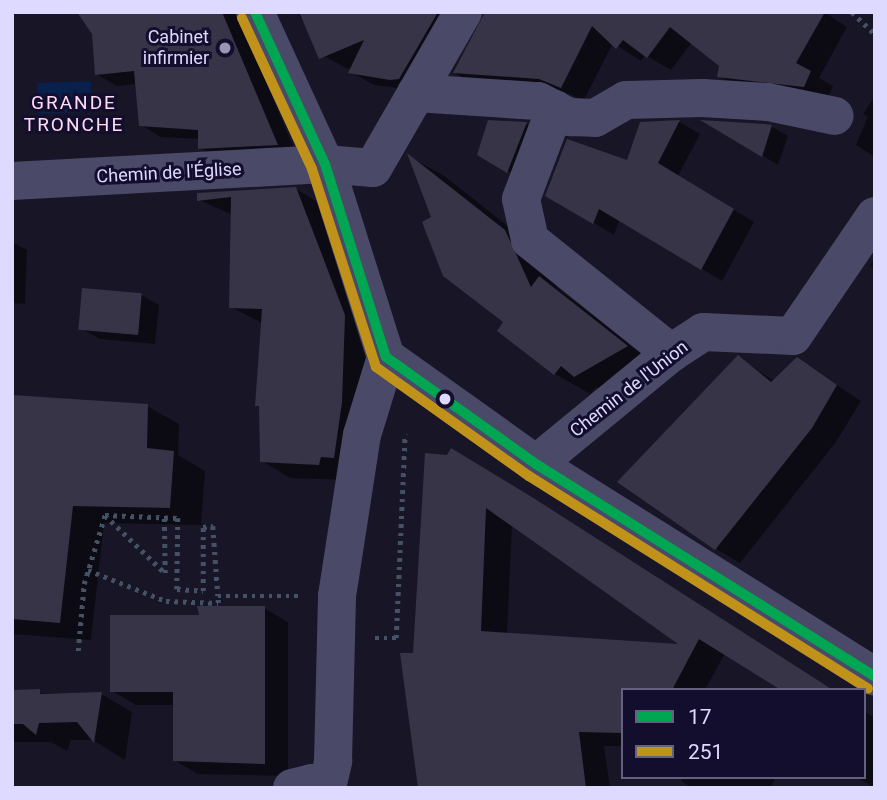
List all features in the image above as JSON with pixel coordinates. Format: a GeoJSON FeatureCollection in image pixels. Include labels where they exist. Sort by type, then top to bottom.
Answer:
{"type":"FeatureCollection","features":[{"type":"Feature","properties":{"kind":"street"},"geometry":{"type":"LineString","coordinates":[[255,12],[325,164],[386,357],[362,435],[337,596],[333,761],[315,787]]}},
{"type":"Feature","properties":{"kind":"street"},"geometry":{"type":"LineString","coordinates":[[463,12],[416,93],[538,101],[570,117],[595,118],[626,100],[702,98],[768,102],[835,116]]}},
{"type":"Feature","properties":{"kind":"street","name":"Chemin de l'Église"},"geometry":{"type":"LineString","coordinates":[[12,181],[325,164],[373,168],[416,93]]}},
{"type":"Feature","properties":{"kind":"street"},"geometry":{"type":"LineString","coordinates":[[555,109],[521,199],[530,240],[671,353]]}},
{"type":"Feature","properties":{"kind":"street","name":"Chemin de l'Union"},"geometry":{"type":"LineString","coordinates":[[536,464],[671,353],[703,332],[793,336],[875,216]]}},
{"type":"Feature","properties":{"kind":"street"},"geometry":{"type":"LineString","coordinates":[[386,357],[536,464],[875,677]]}},
{"type":"Feature","properties":{"kind":"path"},"geometry":{"type":"LineString","coordinates":[[852,12],[875,34]]}},
{"type":"Feature","properties":{"kind":"path"},"geometry":{"type":"LineString","coordinates":[[337,637],[396,638],[406,419]]}},
{"type":"Feature","properties":{"kind":"path"},"geometry":{"type":"LineString","coordinates":[[89,570],[166,601],[218,603],[213,526],[203,527],[204,591],[177,589],[178,518],[105,515]]}},
{"type":"Feature","properties":{"kind":"path"},"geometry":{"type":"LineString","coordinates":[[105,515],[164,573],[164,517]]}},
{"type":"Feature","properties":{"kind":"path"},"geometry":{"type":"LineString","coordinates":[[78,651],[89,570],[105,515]]}},
{"type":"Feature","properties":{"kind":"path"},"geometry":{"type":"LineString","coordinates":[[218,596],[337,596]]}},
{"type":"Feature","properties":{"kind":"water"},"geometry":{"type":"Polygon","coordinates":[[[91,81],[92,112],[38,114],[37,83],[91,81]]]}},
{"type":"Feature","properties":{"kind":"building"},"geometry":{"type":"Polygon","coordinates":[[[77,12],[222,12],[278,145],[198,149],[198,130],[139,126],[134,71],[95,75],[92,34],[77,12]]]}},
{"type":"Feature","properties":{"kind":"building"},"geometry":{"type":"Polygon","coordinates":[[[299,12],[438,12],[399,79],[390,80],[348,73],[364,40],[319,59],[299,12]]]}},
{"type":"Feature","properties":{"kind":"building"},"geometry":{"type":"Polygon","coordinates":[[[485,12],[825,12],[796,63],[811,71],[804,87],[717,77],[719,66],[670,27],[647,58],[623,40],[616,49],[592,26],[561,88],[539,79],[453,73],[485,12]]]}},
{"type":"Feature","properties":{"kind":"building"},"geometry":{"type":"Polygon","coordinates":[[[488,120],[527,122],[507,173],[477,155],[488,120]]]}},
{"type":"Feature","properties":{"kind":"building"},"geometry":{"type":"Polygon","coordinates":[[[680,120],[658,163],[734,209],[701,270],[599,209],[593,224],[545,196],[567,139],[627,160],[640,122],[680,120]]]}},
{"type":"Feature","properties":{"kind":"building"},"geometry":{"type":"Polygon","coordinates":[[[700,120],[772,125],[762,157],[700,120]]]}},
{"type":"Feature","properties":{"kind":"building"},"geometry":{"type":"Polygon","coordinates":[[[407,153],[505,230],[531,287],[539,276],[628,346],[574,377],[561,366],[554,375],[497,331],[503,322],[443,276],[422,222],[431,217],[407,153]]]}},
{"type":"Feature","properties":{"kind":"building"},"geometry":{"type":"Polygon","coordinates":[[[296,187],[345,315],[342,402],[334,458],[321,457],[319,465],[260,462],[259,406],[255,406],[262,309],[229,308],[231,197],[197,201],[197,193],[296,187]]]}},
{"type":"Feature","properties":{"kind":"building"},"geometry":{"type":"Polygon","coordinates":[[[82,288],[142,293],[138,335],[78,330],[82,288]]]}},
{"type":"Feature","properties":{"kind":"building"},"geometry":{"type":"Polygon","coordinates":[[[738,355],[771,382],[797,357],[837,385],[812,428],[715,550],[617,482],[738,355]]]}},
{"type":"Feature","properties":{"kind":"building"},"geometry":{"type":"Polygon","coordinates":[[[12,395],[148,404],[147,448],[174,451],[170,508],[73,506],[60,623],[12,619],[12,395]]]}},
{"type":"Feature","properties":{"kind":"building"},"geometry":{"type":"Polygon","coordinates":[[[451,448],[830,688],[778,688],[699,639],[673,688],[621,688],[621,733],[579,732],[586,788],[418,788],[400,653],[413,653],[425,453],[447,455],[451,448]],[[486,508],[481,631],[678,644],[486,508]]]}},
{"type":"Feature","properties":{"kind":"building"},"geometry":{"type":"Polygon","coordinates":[[[197,606],[265,606],[265,764],[173,761],[173,692],[110,692],[110,615],[199,615],[197,606]]]}},
{"type":"Feature","properties":{"kind":"building"},"geometry":{"type":"Polygon","coordinates":[[[40,689],[40,694],[102,692],[94,743],[77,722],[39,723],[36,735],[23,724],[12,724],[12,690],[40,689]]]}},
{"type":"Feature","properties":{"kind":"transit line","name":"17"},"geometry":{"type":"LineString","coordinates":[[255,12],[325,164],[386,357],[536,464],[875,677]]}},
{"type":"Feature","properties":{"kind":"transit line","name":"251"},"geometry":{"type":"LineString","coordinates":[[242,18],[312,169],[376,367],[529,476],[868,689]]}},
{"type":"Feature","properties":{"kind":"place","name":"Cabinet infirmier"},"geometry":{"type":"Point","coordinates":[225,48]}},
{"type":"Feature","properties":{"kind":"district","name":"GRANDE TRONCHE"},"geometry":{"type":"Point","coordinates":[74,114]}}]}
